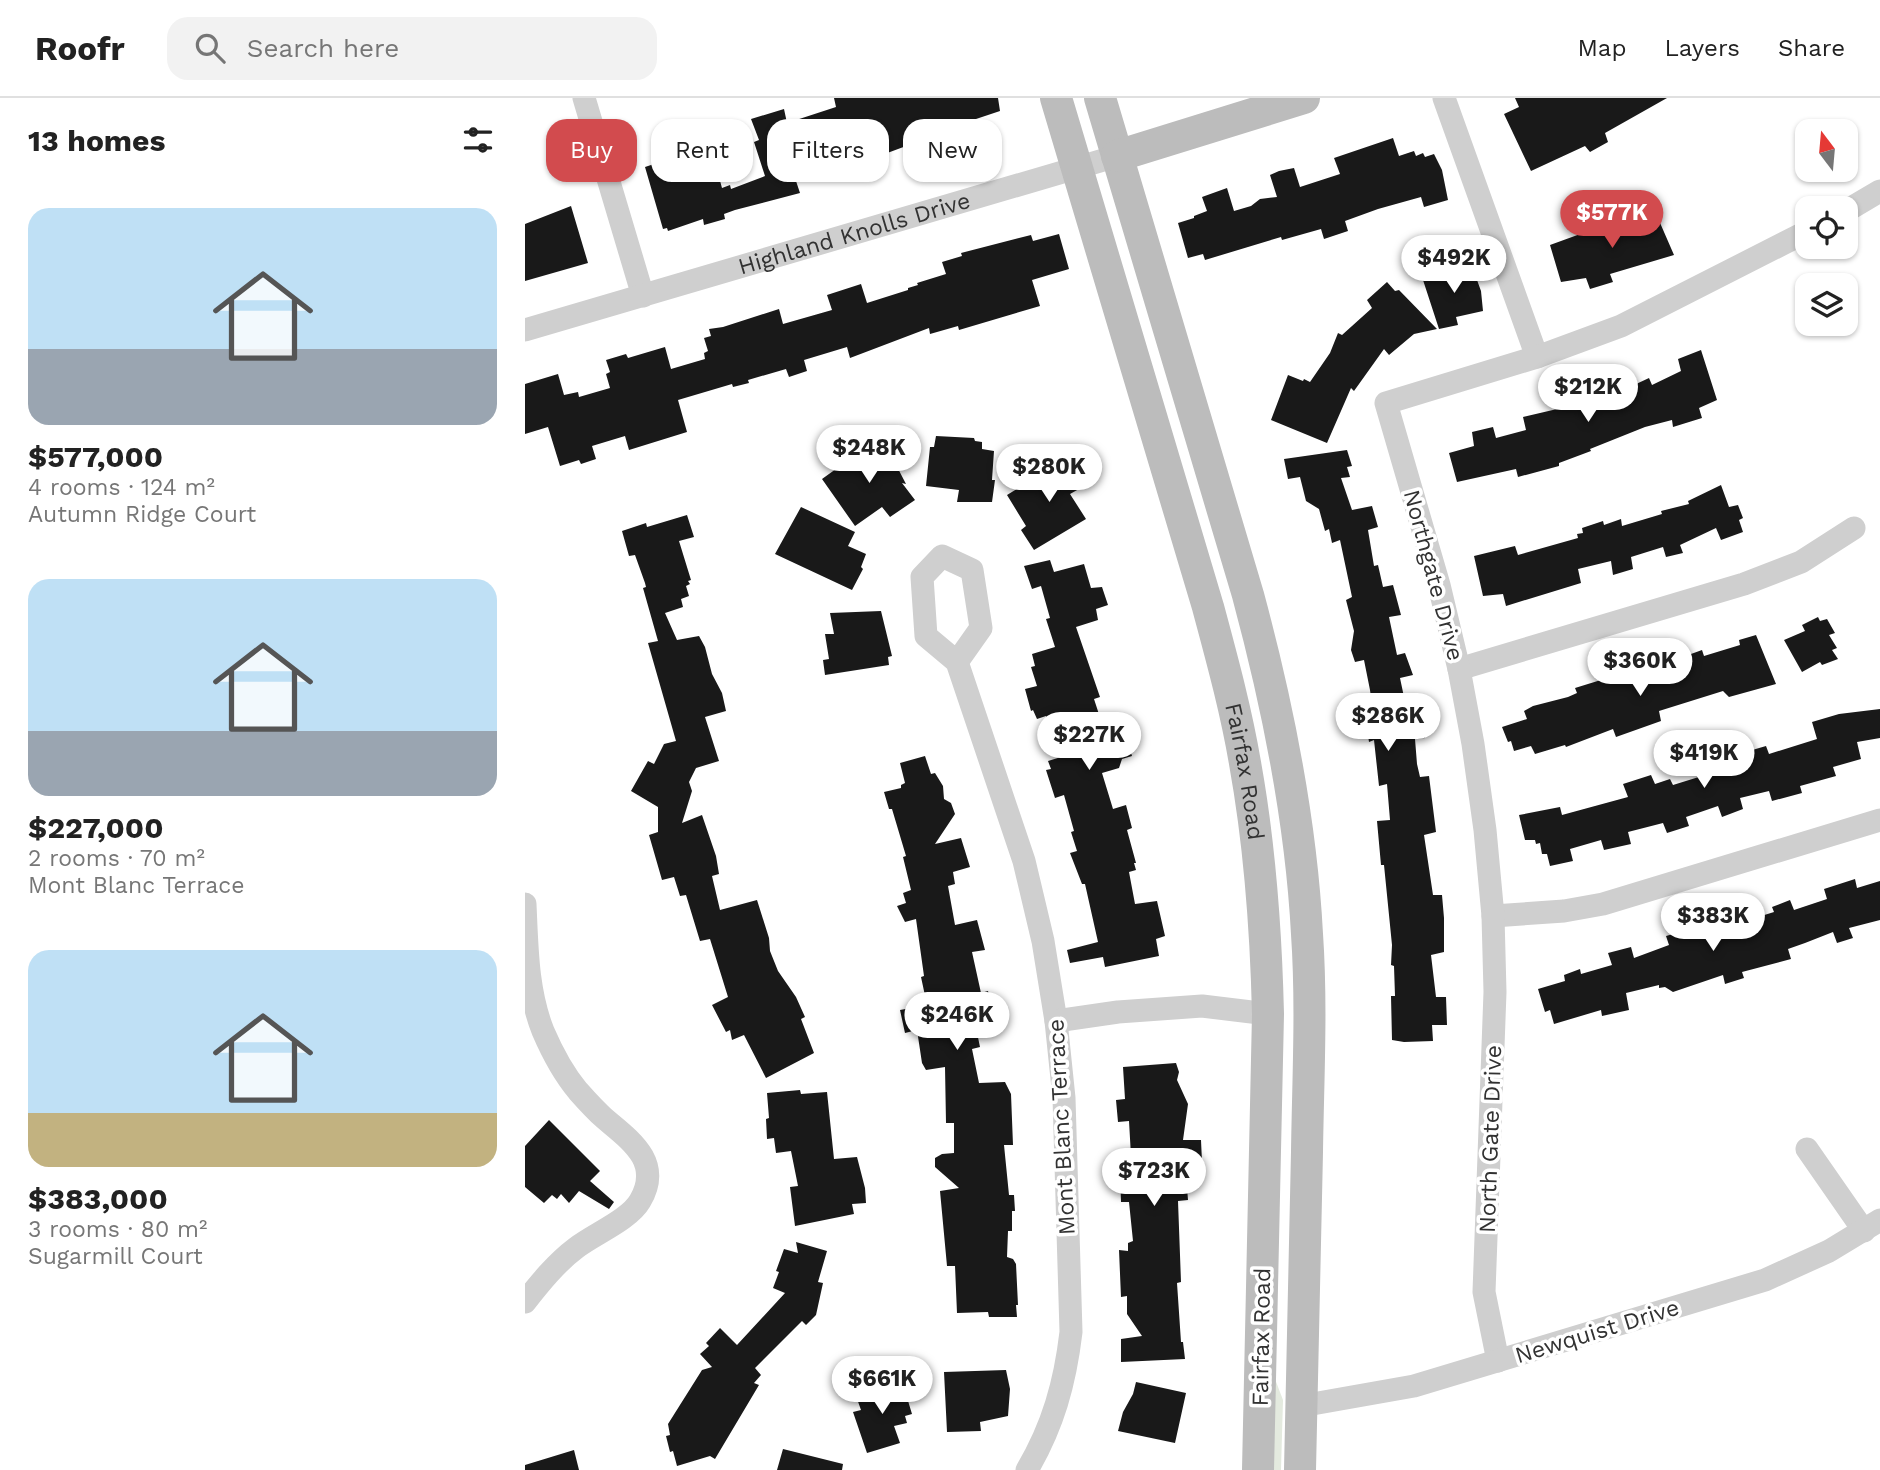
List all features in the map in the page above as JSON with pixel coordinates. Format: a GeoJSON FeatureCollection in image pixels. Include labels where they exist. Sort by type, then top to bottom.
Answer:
{"type":"FeatureCollection","features":[{"type":"Feature","properties":{"kind":"main road","name":"Fairfax Road"},"geometry":{"type":"LineString","coordinates":[[1056,98],[1230,688],[1245,762],[1260,863],[1268,1014],[1258,1470]]}},
{"type":"Feature","properties":{"kind":"main road","name":"Fairfax Road"},"geometry":{"type":"LineString","coordinates":[[1100,98],[1248,595],[1270,678],[1286,754],[1301,857],[1310,1012],[1300,1470]]}},
{"type":"Feature","properties":{"kind":"main road","name":"Highland Knolls Drive"},"geometry":{"type":"LineString","coordinates":[[1117,156],[1298,99]]}},
{"type":"Feature","properties":{"kind":"main road"},"geometry":{"type":"LineString","coordinates":[[1268,1014],[1275,1016],[1280,1022],[1279,1136],[1288,1184],[1305,1235]]}},
{"type":"Feature","properties":{"kind":"main road"},"geometry":{"type":"LineString","coordinates":[[1264,1202],[1274,1238],[1274,1356],[1280,1378],[1291,1399],[1301,1406]]}},
{"type":"Feature","properties":{"kind":"street"},"geometry":{"type":"LineString","coordinates":[[584,98],[643,296]]}},
{"type":"Feature","properties":{"kind":"street"},"geometry":{"type":"LineString","coordinates":[[1444,98],[1537,357],[1621,326],[1795,238]]}},
{"type":"Feature","properties":{"kind":"street","name":"Highland Knolls Drive"},"geometry":{"type":"LineString","coordinates":[[525,330],[1117,156]]}},
{"type":"Feature","properties":{"kind":"street"},"geometry":{"type":"LineString","coordinates":[[1858,204],[1880,191]]}},
{"type":"Feature","properties":{"kind":"street","name":"Northgate Drive"},"geometry":{"type":"LineString","coordinates":[[1493,916],[1485,830],[1459,669],[1439,585],[1386,403],[1537,357]]}},
{"type":"Feature","properties":{"kind":"street"},"geometry":{"type":"LineString","coordinates":[[1459,669],[1744,584],[1801,562],[1854,528]]}},
{"type":"Feature","properties":{"kind":"street","name":"Mont Blanc Terrace"},"geometry":{"type":"LineString","coordinates":[[957,662],[1024,861],[1043,941],[1056,1021],[1063,1098],[1070,1332],[1066,1371],[1057,1409],[1042,1445],[1027,1470]]}},
{"type":"Feature","properties":{"kind":"street"},"geometry":{"type":"LineString","coordinates":[[1493,916],[1564,911],[1603,904],[1880,820]]}},
{"type":"Feature","properties":{"kind":"street"},"geometry":{"type":"LineString","coordinates":[[525,904],[527,961],[532,993],[543,1029],[558,1062],[577,1089],[601,1116],[637,1146],[644,1159],[647,1175],[646,1189],[640,1202],[630,1213],[574,1249],[546,1276],[525,1302]]}},
{"type":"Feature","properties":{"kind":"street","name":"North Gate Drive"},"geometry":{"type":"LineString","coordinates":[[1493,916],[1495,992],[1484,1292],[1499,1361]]}},
{"type":"Feature","properties":{"kind":"street"},"geometry":{"type":"LineString","coordinates":[[1056,1021],[1118,1012],[1202,1006],[1268,1014]]}},
{"type":"Feature","properties":{"kind":"street"},"geometry":{"type":"LineString","coordinates":[[1807,1149],[1872,1226]]}},
{"type":"Feature","properties":{"kind":"street","name":"Newquist Drive"},"geometry":{"type":"LineString","coordinates":[[1301,1406],[1414,1386],[1765,1280],[1829,1251],[1872,1226]]}},
{"type":"Feature","properties":{"kind":"shaded area"},"geometry":{"type":"Polygon","coordinates":[[[1275,1379],[1283,1400],[1281,1470],[1268,1470],[1275,1379]]]}},
{"type":"Feature","properties":{"kind":"building"},"geometry":{"type":"Polygon","coordinates":[[[834,98],[998,98],[1000,111],[976,119],[903,119],[903,147],[889,152],[889,119],[799,119],[836,107],[834,98]]]}},
{"type":"Feature","properties":{"kind":"building"},"geometry":{"type":"Polygon","coordinates":[[[1515,98],[1667,98],[1605,133],[1608,142],[1590,152],[1585,146],[1531,171],[1504,114],[1519,107],[1515,98]]]}},
{"type":"Feature","properties":{"kind":"building"},"geometry":{"type":"Polygon","coordinates":[[[784,109],[786,119],[767,119],[767,182],[796,182],[800,193],[735,210],[724,214],[725,219],[704,225],[703,219],[668,231],[667,228],[663,229],[645,167],[651,165],[651,182],[720,182],[722,188],[730,185],[731,189],[753,182],[765,176],[754,142],[759,140],[751,119],[784,109]]]}},
{"type":"Feature","properties":{"kind":"building"},"geometry":{"type":"Polygon","coordinates":[[[1393,138],[1399,156],[1414,151],[1416,156],[1423,153],[1425,157],[1434,154],[1442,170],[1448,200],[1424,207],[1421,197],[1378,209],[1345,221],[1348,231],[1324,239],[1321,229],[1282,240],[1281,237],[1205,260],[1203,254],[1188,258],[1178,223],[1207,211],[1202,197],[1227,188],[1234,211],[1251,206],[1260,199],[1277,197],[1270,175],[1294,168],[1300,187],[1340,174],[1334,158],[1393,138]]]}},
{"type":"Feature","properties":{"kind":"building"},"geometry":{"type":"Polygon","coordinates":[[[571,206],[588,263],[525,281],[525,224],[571,206]]]}},
{"type":"Feature","properties":{"kind":"building"},"geometry":{"type":"Polygon","coordinates":[[[1654,209],[1674,255],[1610,274],[1613,282],[1590,289],[1586,278],[1561,282],[1550,245],[1594,229],[1596,233],[1642,211],[1654,209]]]}},
{"type":"Feature","properties":{"kind":"building"},"geometry":{"type":"Polygon","coordinates":[[[1059,234],[1069,269],[1032,280],[1040,306],[959,330],[958,326],[930,334],[929,328],[850,358],[847,347],[804,360],[807,371],[789,377],[786,369],[748,380],[749,383],[733,387],[732,384],[678,400],[687,432],[629,450],[625,436],[592,446],[596,459],[581,464],[579,460],[560,466],[548,427],[525,434],[525,384],[558,374],[564,395],[578,392],[579,397],[610,388],[606,374],[610,372],[606,360],[626,354],[628,358],[665,347],[671,369],[705,359],[704,353],[708,351],[704,338],[711,336],[709,329],[779,309],[783,324],[832,310],[827,295],[861,284],[867,303],[946,274],[942,262],[962,256],[961,253],[1031,235],[1033,241],[1059,234]]]}},
{"type":"Feature","properties":{"kind":"building"},"geometry":{"type":"Polygon","coordinates":[[[1465,265],[1466,271],[1473,269],[1481,291],[1483,311],[1456,317],[1458,325],[1439,329],[1423,280],[1465,265]]]}},
{"type":"Feature","properties":{"kind":"building"},"geometry":{"type":"Polygon","coordinates":[[[1387,282],[1395,291],[1399,290],[1437,329],[1414,334],[1389,355],[1384,349],[1354,391],[1351,388],[1327,443],[1271,420],[1288,375],[1310,382],[1330,353],[1338,333],[1342,335],[1372,308],[1367,300],[1387,282]]]}},
{"type":"Feature","properties":{"kind":"building"},"geometry":{"type":"Polygon","coordinates":[[[1701,350],[1717,400],[1699,408],[1702,418],[1673,427],[1672,420],[1645,427],[1559,463],[1559,466],[1518,477],[1516,469],[1457,482],[1449,453],[1474,446],[1472,432],[1493,427],[1496,438],[1526,430],[1523,417],[1587,402],[1580,372],[1593,369],[1603,406],[1637,392],[1634,385],[1649,378],[1652,385],[1681,371],[1678,359],[1701,350]]]}},
{"type":"Feature","properties":{"kind":"building"},"geometry":{"type":"Polygon","coordinates":[[[936,436],[974,438],[975,441],[982,442],[982,449],[994,451],[992,480],[995,480],[992,502],[957,502],[959,490],[926,486],[930,447],[934,447],[936,436]]]}},
{"type":"Feature","properties":{"kind":"building"},"geometry":{"type":"Polygon","coordinates":[[[875,441],[893,459],[906,484],[902,483],[915,500],[890,517],[882,507],[855,526],[822,479],[875,441]]]}},
{"type":"Feature","properties":{"kind":"building"},"geometry":{"type":"Polygon","coordinates":[[[1347,450],[1352,466],[1347,467],[1350,477],[1341,478],[1352,510],[1372,506],[1378,527],[1368,530],[1374,566],[1378,565],[1383,587],[1393,585],[1401,615],[1389,617],[1397,655],[1405,653],[1413,675],[1400,678],[1408,716],[1420,716],[1425,738],[1415,739],[1417,764],[1420,777],[1429,776],[1436,832],[1424,835],[1433,895],[1442,895],[1444,918],[1444,952],[1431,955],[1436,997],[1446,997],[1447,1025],[1432,1025],[1433,1041],[1392,1040],[1391,996],[1395,996],[1394,966],[1391,965],[1392,945],[1377,821],[1390,820],[1387,784],[1379,786],[1374,740],[1369,742],[1365,716],[1373,713],[1370,690],[1364,660],[1355,662],[1351,650],[1354,631],[1346,600],[1352,597],[1340,540],[1332,543],[1329,529],[1325,531],[1319,509],[1306,501],[1300,477],[1288,479],[1284,459],[1347,450]]]}},
{"type":"Feature","properties":{"kind":"building"},"geometry":{"type":"Polygon","coordinates":[[[1070,457],[1086,485],[1070,494],[1086,519],[1034,550],[1021,530],[1026,526],[1007,495],[1070,457]]]}},
{"type":"Feature","properties":{"kind":"building"},"geometry":{"type":"Polygon","coordinates":[[[1721,485],[1729,507],[1738,505],[1743,518],[1739,520],[1743,532],[1721,540],[1716,528],[1680,545],[1683,553],[1666,557],[1663,547],[1631,557],[1633,569],[1613,575],[1611,561],[1578,569],[1581,583],[1506,606],[1503,594],[1483,596],[1474,556],[1515,546],[1518,555],[1578,538],[1577,534],[1583,533],[1582,528],[1603,521],[1604,525],[1621,519],[1622,526],[1689,504],[1688,501],[1721,485]]]}},
{"type":"Feature","properties":{"kind":"building"},"geometry":{"type":"Polygon","coordinates":[[[801,507],[855,532],[848,546],[866,554],[861,567],[863,569],[852,590],[775,554],[801,507]]]}},
{"type":"Feature","properties":{"kind":"building"},"geometry":{"type":"Polygon","coordinates":[[[687,515],[694,537],[679,541],[691,580],[686,586],[689,596],[681,599],[683,607],[665,613],[677,640],[699,636],[705,647],[712,674],[722,693],[726,711],[705,717],[719,761],[696,768],[689,782],[692,791],[682,823],[702,815],[716,856],[719,874],[712,876],[720,910],[757,900],[769,938],[770,951],[778,971],[796,997],[805,1017],[801,1019],[814,1053],[766,1078],[744,1035],[732,1040],[730,1030],[726,1032],[712,1005],[728,997],[710,939],[700,941],[686,895],[680,896],[674,877],[662,880],[649,835],[658,832],[658,807],[631,791],[648,761],[654,764],[664,744],[676,741],[648,643],[658,641],[643,588],[646,587],[645,583],[635,555],[629,556],[622,531],[687,515]]]}},
{"type":"Feature","properties":{"kind":"building"},"geometry":{"type":"Polygon","coordinates":[[[1050,560],[1054,572],[1084,564],[1091,588],[1102,587],[1108,605],[1096,609],[1098,620],[1076,627],[1100,697],[1094,699],[1109,745],[1127,741],[1132,756],[1122,759],[1119,768],[1102,773],[1113,809],[1126,805],[1132,828],[1127,830],[1136,863],[1136,870],[1129,872],[1135,904],[1157,901],[1165,936],[1156,939],[1159,956],[1105,967],[1103,957],[1070,963],[1067,950],[1098,942],[1085,884],[1082,884],[1070,853],[1077,851],[1064,795],[1055,798],[1046,770],[1051,769],[1048,761],[1061,757],[1046,716],[1037,719],[1033,710],[1031,711],[1025,689],[1037,686],[1031,667],[1035,666],[1032,654],[1055,647],[1046,619],[1050,618],[1041,586],[1032,589],[1024,566],[1050,560]]]}},
{"type":"Feature","properties":{"kind":"building"},"geometry":{"type":"Polygon","coordinates":[[[881,611],[892,656],[888,657],[889,665],[825,675],[823,660],[829,659],[825,634],[834,634],[830,613],[881,611]]]}},
{"type":"Feature","properties":{"kind":"building"},"geometry":{"type":"Polygon","coordinates":[[[1818,617],[1820,621],[1827,619],[1835,633],[1829,635],[1837,648],[1832,650],[1838,659],[1822,665],[1820,662],[1802,672],[1784,640],[1805,631],[1802,625],[1818,617]]]}},
{"type":"Feature","properties":{"kind":"building"},"geometry":{"type":"Polygon","coordinates":[[[1756,635],[1776,684],[1729,697],[1723,691],[1659,711],[1661,721],[1616,737],[1613,729],[1566,747],[1565,745],[1535,754],[1531,746],[1514,751],[1502,727],[1527,719],[1524,711],[1533,706],[1577,693],[1575,688],[1643,667],[1648,682],[1684,670],[1680,658],[1702,650],[1704,656],[1740,645],[1739,640],[1756,635]]]}},
{"type":"Feature","properties":{"kind":"building"},"geometry":{"type":"Polygon","coordinates":[[[1880,709],[1880,738],[1857,742],[1861,759],[1833,767],[1836,776],[1800,786],[1802,793],[1772,801],[1769,791],[1740,798],[1743,809],[1722,817],[1718,806],[1686,817],[1689,826],[1667,833],[1663,823],[1628,832],[1631,844],[1604,850],[1601,840],[1570,849],[1573,861],[1550,866],[1547,854],[1542,854],[1540,843],[1525,840],[1519,815],[1560,807],[1562,815],[1628,797],[1623,784],[1651,775],[1655,784],[1670,779],[1673,785],[1744,763],[1742,753],[1766,746],[1769,754],[1817,739],[1812,722],[1839,714],[1880,709]]]}},
{"type":"Feature","properties":{"kind":"building"},"geometry":{"type":"Polygon","coordinates":[[[925,756],[931,774],[935,773],[943,786],[944,799],[951,803],[955,814],[935,844],[961,838],[970,867],[953,872],[955,884],[948,886],[955,925],[977,920],[985,950],[972,952],[981,993],[988,991],[995,1019],[975,1023],[980,1047],[972,1049],[979,1083],[1005,1082],[1011,1094],[1013,1145],[1004,1145],[1009,1195],[1014,1195],[1015,1211],[1012,1211],[1012,1231],[1008,1231],[1007,1257],[1013,1259],[1016,1264],[1017,1317],[989,1317],[988,1312],[957,1313],[955,1266],[947,1266],[940,1191],[959,1188],[935,1167],[935,1158],[954,1153],[954,1123],[946,1123],[945,1067],[926,1070],[922,1063],[917,1030],[905,1033],[900,1010],[927,1005],[921,977],[924,976],[916,919],[905,922],[897,906],[906,903],[903,893],[911,890],[903,857],[906,856],[884,792],[901,788],[905,783],[900,763],[925,756]]]}},
{"type":"Feature","properties":{"kind":"building"},"geometry":{"type":"Polygon","coordinates":[[[1855,879],[1857,888],[1880,881],[1880,920],[1849,928],[1853,938],[1837,943],[1833,932],[1788,949],[1791,959],[1742,972],[1744,978],[1725,984],[1723,975],[1673,992],[1665,987],[1659,988],[1659,985],[1626,993],[1629,1010],[1602,1016],[1601,1010],[1554,1024],[1550,1010],[1545,1012],[1538,989],[1565,981],[1564,975],[1580,969],[1581,974],[1612,965],[1608,953],[1631,947],[1634,958],[1669,945],[1666,936],[1687,930],[1688,935],[1722,926],[1720,921],[1739,913],[1742,922],[1774,912],[1772,907],[1790,900],[1794,910],[1827,899],[1824,889],[1855,879]]]}},
{"type":"Feature","properties":{"kind":"building"},"geometry":{"type":"Polygon","coordinates":[[[1176,1063],[1179,1072],[1177,1080],[1188,1104],[1183,1140],[1201,1140],[1202,1162],[1185,1163],[1188,1200],[1178,1201],[1181,1282],[1177,1283],[1181,1342],[1185,1359],[1121,1362],[1121,1339],[1142,1336],[1127,1314],[1127,1296],[1121,1297],[1119,1250],[1128,1251],[1128,1243],[1133,1241],[1129,1202],[1121,1202],[1120,1171],[1124,1171],[1123,1157],[1131,1156],[1129,1121],[1118,1122],[1116,1100],[1125,1099],[1123,1067],[1176,1063]]]}},
{"type":"Feature","properties":{"kind":"building"},"geometry":{"type":"Polygon","coordinates":[[[800,1090],[801,1094],[827,1092],[834,1159],[857,1157],[866,1203],[852,1204],[854,1214],[795,1226],[790,1187],[798,1186],[791,1151],[776,1153],[774,1138],[767,1139],[766,1119],[769,1118],[767,1093],[800,1090]]]}},
{"type":"Feature","properties":{"kind":"building"},"geometry":{"type":"Polygon","coordinates":[[[549,1120],[600,1171],[590,1181],[614,1202],[609,1209],[579,1191],[569,1203],[561,1194],[557,1199],[552,1195],[544,1203],[525,1187],[525,1146],[549,1120]]]}},
{"type":"Feature","properties":{"kind":"building"},"geometry":{"type":"Polygon","coordinates":[[[796,1242],[827,1251],[818,1282],[823,1283],[816,1315],[806,1325],[802,1321],[755,1368],[761,1375],[754,1383],[759,1385],[715,1459],[710,1456],[677,1466],[666,1436],[670,1435],[668,1424],[702,1370],[712,1367],[700,1354],[709,1346],[706,1343],[720,1328],[737,1345],[785,1293],[773,1288],[779,1272],[776,1271],[784,1249],[798,1253],[796,1242]]]}},
{"type":"Feature","properties":{"kind":"building"},"geometry":{"type":"Polygon","coordinates":[[[1006,1370],[1010,1389],[1008,1416],[980,1422],[981,1431],[947,1432],[944,1372],[1006,1370]]]}},
{"type":"Feature","properties":{"kind":"building"},"geometry":{"type":"Polygon","coordinates":[[[902,1381],[912,1414],[905,1416],[907,1423],[894,1426],[900,1443],[867,1453],[853,1412],[861,1410],[856,1396],[902,1381]]]}},
{"type":"Feature","properties":{"kind":"building"},"geometry":{"type":"Polygon","coordinates":[[[1136,1382],[1186,1393],[1175,1443],[1118,1431],[1136,1382]]]}},
{"type":"Feature","properties":{"kind":"building"},"geometry":{"type":"Polygon","coordinates":[[[783,1449],[843,1464],[842,1470],[777,1470],[783,1449]]]}},
{"type":"Feature","properties":{"kind":"building"},"geometry":{"type":"Polygon","coordinates":[[[574,1450],[579,1470],[525,1470],[525,1465],[574,1450]]]}}]}
